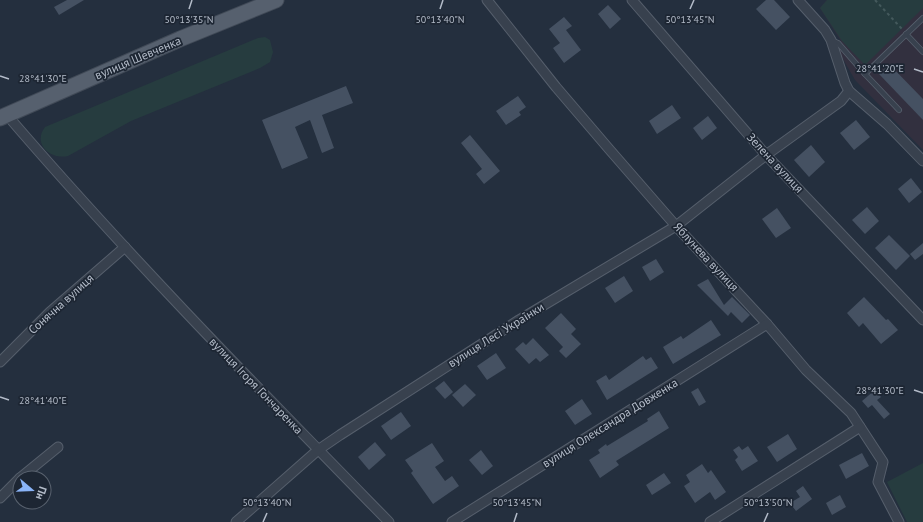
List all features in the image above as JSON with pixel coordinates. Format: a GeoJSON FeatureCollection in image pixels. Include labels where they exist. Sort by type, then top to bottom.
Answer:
{"type":"FeatureCollection","features":[{"type":"Feature","properties":{"kind":"main road","name":"вулиця Шевченка"},"geometry":{"type":"LineString","coordinates":[[4,116],[180,39],[276,0]]}},
{"type":"Feature","properties":{"kind":"street","name":"Яблунева вулиця"},"geometry":{"type":"LineString","coordinates":[[488,0],[556,87],[609,150],[676,226],[767,324],[806,370],[851,413],[883,462],[878,482],[899,522]]}},
{"type":"Feature","properties":{"kind":"street","name":"Зелена вулиця"},"geometry":{"type":"LineString","coordinates":[[632,0],[766,155],[923,320]]}},
{"type":"Feature","properties":{"kind":"street"},"geometry":{"type":"LineString","coordinates":[[798,0],[825,30],[849,91],[887,124],[923,161]]}},
{"type":"Feature","properties":{"kind":"street","name":"вулиця Лесі Українки"},"geometry":{"type":"LineString","coordinates":[[236,522],[318,450],[519,320],[676,226],[766,155],[841,101],[849,91]]}},
{"type":"Feature","properties":{"kind":"street","name":"вулиця Ігоря Гончаренка"},"geometry":{"type":"LineString","coordinates":[[4,116],[216,344],[389,522]]}},
{"type":"Feature","properties":{"kind":"street","name":"Сонячна вулиця"},"geometry":{"type":"LineString","coordinates":[[0,362],[50,312],[125,247]]}},
{"type":"Feature","properties":{"kind":"street","name":"вулиця Олександра Довженка"},"geometry":{"type":"LineString","coordinates":[[452,522],[767,324]]}},
{"type":"Feature","properties":{"kind":"street"},"geometry":{"type":"LineString","coordinates":[[710,522],[860,427]]}},
{"type":"Feature","properties":{"kind":"street"},"geometry":{"type":"LineString","coordinates":[[30,470],[58,447]]}},
{"type":"Feature","properties":{"kind":"street"},"geometry":{"type":"LineString","coordinates":[[0,498],[12,486]]}},
{"type":"Feature","properties":{"kind":"lane"},"geometry":{"type":"LineString","coordinates":[[865,74],[923,18]]}},
{"type":"Feature","properties":{"kind":"lane"},"geometry":{"type":"LineString","coordinates":[[906,34],[923,52]]}},
{"type":"Feature","properties":{"kind":"lane"},"geometry":{"type":"LineString","coordinates":[[830,40],[838,43],[899,110]]}},
{"type":"Feature","properties":{"kind":"path"},"geometry":{"type":"LineString","coordinates":[[875,0],[906,34]]}},
{"type":"Feature","properties":{"kind":"shaded area"},"geometry":{"type":"Polygon","coordinates":[[[827,0],[923,0],[923,150],[855,80],[835,45],[841,41],[820,8],[827,0]]]}},
{"type":"Feature","properties":{"kind":"green space"},"geometry":{"type":"Polygon","coordinates":[[[827,0],[923,0],[923,8],[865,65],[842,41],[820,8],[827,0]]]}},
{"type":"Feature","properties":{"kind":"green space"},"geometry":{"type":"Polygon","coordinates":[[[265,37],[270,40],[273,52],[270,62],[260,68],[131,121],[68,156],[55,156],[42,145],[42,133],[45,127],[258,38],[265,37]]]}},
{"type":"Feature","properties":{"kind":"green space"},"geometry":{"type":"Polygon","coordinates":[[[923,463],[923,522],[907,522],[887,482],[923,463]]]}},
{"type":"Feature","properties":{"kind":"building"},"geometry":{"type":"Polygon","coordinates":[[[67,0],[84,0],[59,15],[54,7],[67,0]]]}},
{"type":"Feature","properties":{"kind":"building"},"geometry":{"type":"Polygon","coordinates":[[[766,0],[774,0],[790,17],[776,30],[756,9],[766,0]]]}},
{"type":"Feature","properties":{"kind":"building"},"geometry":{"type":"Polygon","coordinates":[[[608,5],[621,19],[610,29],[598,14],[608,5]]]}},
{"type":"Feature","properties":{"kind":"building"},"geometry":{"type":"Polygon","coordinates":[[[564,17],[572,26],[566,30],[581,50],[564,63],[553,48],[560,43],[549,29],[564,17]]]}},
{"type":"Feature","properties":{"kind":"building"},"geometry":{"type":"Polygon","coordinates":[[[889,64],[923,99],[923,120],[879,74],[889,64]]]}},
{"type":"Feature","properties":{"kind":"building"},"geometry":{"type":"Polygon","coordinates":[[[346,86],[353,103],[322,115],[334,148],[322,153],[310,120],[295,127],[308,158],[282,169],[262,120],[346,86]]]}},
{"type":"Feature","properties":{"kind":"building"},"geometry":{"type":"Polygon","coordinates":[[[518,96],[526,107],[519,112],[521,115],[506,125],[496,111],[518,96]]]}},
{"type":"Feature","properties":{"kind":"building"},"geometry":{"type":"Polygon","coordinates":[[[672,105],[681,118],[657,134],[649,121],[672,105]]]}},
{"type":"Feature","properties":{"kind":"building"},"geometry":{"type":"Polygon","coordinates":[[[708,116],[717,128],[702,140],[693,128],[708,116]]]}},
{"type":"Feature","properties":{"kind":"building"},"geometry":{"type":"Polygon","coordinates":[[[856,120],[870,137],[854,150],[840,133],[856,120]]]}},
{"type":"Feature","properties":{"kind":"building"},"geometry":{"type":"Polygon","coordinates":[[[470,135],[500,171],[484,184],[476,174],[482,169],[461,143],[470,135]]]}},
{"type":"Feature","properties":{"kind":"building"},"geometry":{"type":"Polygon","coordinates":[[[811,145],[825,162],[809,177],[794,160],[811,145]]]}},
{"type":"Feature","properties":{"kind":"building"},"geometry":{"type":"Polygon","coordinates":[[[911,178],[922,192],[909,203],[898,189],[911,178]]]}},
{"type":"Feature","properties":{"kind":"building"},"geometry":{"type":"Polygon","coordinates":[[[867,207],[879,221],[865,234],[852,220],[867,207]]]}},
{"type":"Feature","properties":{"kind":"building"},"geometry":{"type":"Polygon","coordinates":[[[777,208],[791,228],[776,238],[762,219],[777,208]]]}},
{"type":"Feature","properties":{"kind":"building"},"geometry":{"type":"Polygon","coordinates":[[[889,235],[910,256],[896,270],[875,248],[889,235]]]}},
{"type":"Feature","properties":{"kind":"building"},"geometry":{"type":"Polygon","coordinates":[[[923,243],[923,254],[915,260],[910,254],[923,243]]]}},
{"type":"Feature","properties":{"kind":"building"},"geometry":{"type":"Polygon","coordinates":[[[656,259],[664,272],[650,281],[642,267],[656,259]]]}},
{"type":"Feature","properties":{"kind":"building"},"geometry":{"type":"Polygon","coordinates":[[[624,276],[633,291],[615,303],[605,288],[624,276]]]}},
{"type":"Feature","properties":{"kind":"building"},"geometry":{"type":"Polygon","coordinates":[[[708,279],[724,305],[732,297],[750,315],[742,323],[731,312],[728,316],[697,285],[708,279]]]}},
{"type":"Feature","properties":{"kind":"building"},"geometry":{"type":"Polygon","coordinates":[[[864,297],[898,330],[881,344],[863,323],[859,327],[847,313],[864,297]]]}},
{"type":"Feature","properties":{"kind":"building"},"geometry":{"type":"Polygon","coordinates":[[[561,313],[576,329],[571,334],[581,344],[566,358],[559,351],[563,347],[545,328],[561,313]]]}},
{"type":"Feature","properties":{"kind":"building"},"geometry":{"type":"Polygon","coordinates":[[[711,320],[721,335],[673,364],[663,347],[681,336],[683,339],[711,320]]]}},
{"type":"Feature","properties":{"kind":"building"},"geometry":{"type":"Polygon","coordinates":[[[533,338],[549,355],[540,362],[536,358],[529,364],[515,349],[523,342],[526,345],[533,338]]]}},
{"type":"Feature","properties":{"kind":"building"},"geometry":{"type":"Polygon","coordinates":[[[496,353],[506,368],[487,380],[477,366],[496,353]]]}},
{"type":"Feature","properties":{"kind":"building"},"geometry":{"type":"Polygon","coordinates":[[[643,356],[646,360],[651,357],[658,368],[607,400],[596,381],[606,375],[609,380],[643,356]]]}},
{"type":"Feature","properties":{"kind":"building"},"geometry":{"type":"Polygon","coordinates":[[[444,381],[453,392],[445,399],[435,388],[444,381]]]}},
{"type":"Feature","properties":{"kind":"building"},"geometry":{"type":"Polygon","coordinates":[[[465,384],[476,395],[463,407],[452,395],[465,384]]]}},
{"type":"Feature","properties":{"kind":"building"},"geometry":{"type":"Polygon","coordinates":[[[698,388],[706,402],[699,406],[691,392],[698,388]]]}},
{"type":"Feature","properties":{"kind":"building"},"geometry":{"type":"Polygon","coordinates":[[[875,390],[881,397],[877,400],[890,414],[884,419],[872,405],[868,408],[862,401],[875,390]]]}},
{"type":"Feature","properties":{"kind":"building"},"geometry":{"type":"Polygon","coordinates":[[[582,399],[592,414],[575,425],[565,411],[582,399]]]}},
{"type":"Feature","properties":{"kind":"building"},"geometry":{"type":"Polygon","coordinates":[[[659,411],[669,428],[616,461],[619,465],[600,478],[589,460],[600,453],[598,450],[606,444],[607,446],[648,421],[647,419],[659,411]]]}},
{"type":"Feature","properties":{"kind":"building"},"geometry":{"type":"Polygon","coordinates":[[[401,412],[411,426],[391,440],[381,426],[401,412]]]}},
{"type":"Feature","properties":{"kind":"building"},"geometry":{"type":"Polygon","coordinates":[[[788,434],[797,449],[777,462],[767,447],[788,434]]]}},
{"type":"Feature","properties":{"kind":"building"},"geometry":{"type":"Polygon","coordinates":[[[375,442],[386,455],[369,470],[358,457],[375,442]]]}},
{"type":"Feature","properties":{"kind":"building"},"geometry":{"type":"Polygon","coordinates":[[[432,443],[444,461],[435,467],[445,481],[452,476],[459,486],[433,504],[411,473],[413,471],[405,460],[432,443]]]}},
{"type":"Feature","properties":{"kind":"building"},"geometry":{"type":"Polygon","coordinates":[[[739,446],[742,450],[748,446],[758,461],[742,471],[735,460],[738,457],[733,450],[739,446]]]}},
{"type":"Feature","properties":{"kind":"building"},"geometry":{"type":"Polygon","coordinates":[[[481,450],[493,466],[482,475],[469,460],[481,450]]]}},
{"type":"Feature","properties":{"kind":"building"},"geometry":{"type":"Polygon","coordinates":[[[862,453],[869,466],[846,479],[839,465],[862,453]]]}},
{"type":"Feature","properties":{"kind":"building"},"geometry":{"type":"Polygon","coordinates":[[[702,464],[708,473],[711,470],[726,492],[715,500],[710,492],[695,503],[684,486],[690,482],[686,475],[702,464]]]}},
{"type":"Feature","properties":{"kind":"building"},"geometry":{"type":"Polygon","coordinates":[[[664,473],[671,483],[652,495],[646,485],[664,473]]]}},
{"type":"Feature","properties":{"kind":"building"},"geometry":{"type":"Polygon","coordinates":[[[803,486],[812,499],[796,511],[790,503],[800,497],[796,491],[803,486]]]}},
{"type":"Feature","properties":{"kind":"building"},"geometry":{"type":"Polygon","coordinates":[[[840,495],[846,507],[832,515],[826,503],[840,495]]]}}]}
